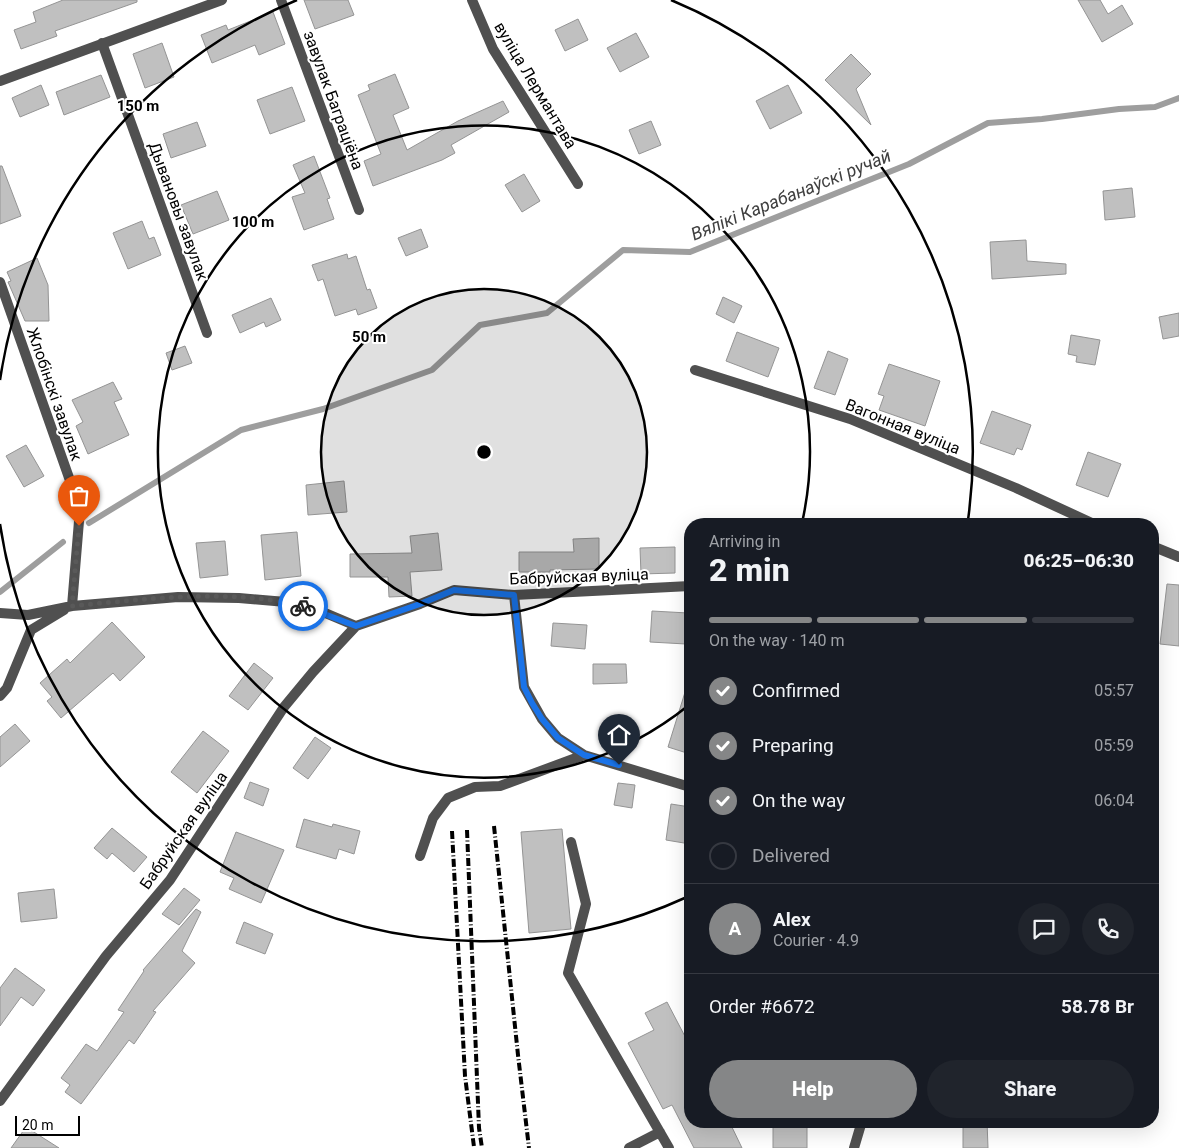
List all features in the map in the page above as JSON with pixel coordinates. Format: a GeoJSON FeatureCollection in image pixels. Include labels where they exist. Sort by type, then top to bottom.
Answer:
{"type":"FeatureCollection","features":[{"type":"Feature","properties":{"kind":"street"},"geometry":{"type":"LineString","coordinates":[[0,81],[222,0]]}},
{"type":"Feature","properties":{"kind":"street","name":"завулак Баграціёна"},"geometry":{"type":"LineString","coordinates":[[281,0],[359,210]]}},
{"type":"Feature","properties":{"kind":"street","name":"вуліца Лермантава"},"geometry":{"type":"LineString","coordinates":[[472,0],[493,49],[578,184]]}},
{"type":"Feature","properties":{"kind":"street","name":"Дывановы завулак"},"geometry":{"type":"LineString","coordinates":[[102,43],[207,333]]}},
{"type":"Feature","properties":{"kind":"street","name":"Жлобінскі завулак"},"geometry":{"type":"LineString","coordinates":[[0,282],[80,509],[72,606]]}},
{"type":"Feature","properties":{"kind":"street","name":"Вагонная вуліца"},"geometry":{"type":"LineString","coordinates":[[696,370],[850,419],[1016,488],[1081,518]]}},
{"type":"Feature","properties":{"kind":"street"},"geometry":{"type":"LineString","coordinates":[[1159,549],[1179,557]]}},
{"type":"Feature","properties":{"kind":"street","name":"Бабруйская вуліца"},"geometry":{"type":"LineString","coordinates":[[0,1101],[106,956],[170,880],[284,707],[313,672],[356,626],[454,590],[514,595],[684,586]]}},
{"type":"Feature","properties":{"kind":"street"},"geometry":{"type":"LineString","coordinates":[[514,595],[524,687],[542,719],[558,738],[584,755],[684,785]]}},
{"type":"Feature","properties":{"kind":"street"},"geometry":{"type":"LineString","coordinates":[[0,614],[28,615],[72,606],[178,597],[238,598],[286,602],[311,607],[356,626]]}},
{"type":"Feature","properties":{"kind":"street"},"geometry":{"type":"LineString","coordinates":[[0,696],[7,688],[32,630],[72,606]]}},
{"type":"Feature","properties":{"kind":"street"},"geometry":{"type":"LineString","coordinates":[[420,856],[433,818],[448,798],[475,787],[500,786],[584,755]]}},
{"type":"Feature","properties":{"kind":"street"},"geometry":{"type":"LineString","coordinates":[[571,842],[586,904],[568,973],[669,1148]]}},
{"type":"Feature","properties":{"kind":"street"},"geometry":{"type":"LineString","coordinates":[[854,1148],[860,1128]]}},
{"type":"Feature","properties":{"kind":"street"},"geometry":{"type":"LineString","coordinates":[[628,1148],[660,1132]]}},
{"type":"Feature","properties":{"kind":"building"},"geometry":{"type":"Polygon","coordinates":[[[63,0],[137,0],[137,2],[55,31],[57,36],[21,49],[14,30],[36,22],[33,12],[63,0]]]}},
{"type":"Feature","properties":{"kind":"building"},"geometry":{"type":"Polygon","coordinates":[[[304,0],[348,0],[354,15],[315,29],[304,0]]]}},
{"type":"Feature","properties":{"kind":"building"},"geometry":{"type":"Polygon","coordinates":[[[1078,0],[1100,0],[1108,14],[1122,5],[1133,24],[1102,42],[1078,0]]]}},
{"type":"Feature","properties":{"kind":"building"},"geometry":{"type":"Polygon","coordinates":[[[273,12],[285,44],[259,55],[255,45],[212,63],[201,35],[226,25],[228,30],[273,12]]]}},
{"type":"Feature","properties":{"kind":"building"},"geometry":{"type":"Polygon","coordinates":[[[578,19],[588,40],[565,51],[555,30],[578,19]]]}},
{"type":"Feature","properties":{"kind":"building"},"geometry":{"type":"Polygon","coordinates":[[[636,33],[649,57],[620,72],[607,48],[636,33]]]}},
{"type":"Feature","properties":{"kind":"building"},"geometry":{"type":"Polygon","coordinates":[[[162,43],[174,77],[145,88],[133,54],[162,43]]]}},
{"type":"Feature","properties":{"kind":"building"},"geometry":{"type":"Polygon","coordinates":[[[851,54],[871,74],[856,89],[871,125],[825,80],[851,54]]]}},
{"type":"Feature","properties":{"kind":"building"},"geometry":{"type":"Polygon","coordinates":[[[395,74],[409,108],[393,115],[407,150],[458,121],[503,101],[509,112],[451,145],[455,153],[442,160],[373,186],[364,161],[381,154],[358,95],[370,90],[368,85],[395,74]]]}},
{"type":"Feature","properties":{"kind":"building"},"geometry":{"type":"Polygon","coordinates":[[[101,75],[110,97],[64,115],[56,92],[101,75]]]}},
{"type":"Feature","properties":{"kind":"building"},"geometry":{"type":"Polygon","coordinates":[[[41,85],[49,105],[20,117],[12,98],[41,85]]]}},
{"type":"Feature","properties":{"kind":"building"},"geometry":{"type":"Polygon","coordinates":[[[788,85],[802,113],[770,129],[756,101],[788,85]]]}},
{"type":"Feature","properties":{"kind":"building"},"geometry":{"type":"Polygon","coordinates":[[[292,87],[305,121],[270,134],[257,100],[292,87]]]}},
{"type":"Feature","properties":{"kind":"building"},"geometry":{"type":"Polygon","coordinates":[[[651,121],[661,145],[639,154],[629,130],[651,121]]]}},
{"type":"Feature","properties":{"kind":"building"},"geometry":{"type":"Polygon","coordinates":[[[197,122],[206,146],[171,158],[163,134],[197,122]]]}},
{"type":"Feature","properties":{"kind":"building"},"geometry":{"type":"Polygon","coordinates":[[[314,156],[330,198],[327,199],[334,219],[304,230],[292,197],[305,193],[293,165],[314,156]]]}},
{"type":"Feature","properties":{"kind":"building"},"geometry":{"type":"Polygon","coordinates":[[[0,166],[2,166],[21,216],[0,224],[0,166]]]}},
{"type":"Feature","properties":{"kind":"building"},"geometry":{"type":"Polygon","coordinates":[[[524,174],[540,201],[522,212],[505,185],[524,174]]]}},
{"type":"Feature","properties":{"kind":"building"},"geometry":{"type":"Polygon","coordinates":[[[1132,188],[1135,217],[1105,220],[1103,191],[1132,188]]]}},
{"type":"Feature","properties":{"kind":"building"},"geometry":{"type":"Polygon","coordinates":[[[217,191],[229,220],[193,234],[181,205],[217,191]]]}},
{"type":"Feature","properties":{"kind":"building"},"geometry":{"type":"Polygon","coordinates":[[[142,221],[149,239],[154,237],[161,255],[128,269],[113,233],[142,221]]]}},
{"type":"Feature","properties":{"kind":"building"},"geometry":{"type":"Polygon","coordinates":[[[421,229],[428,247],[406,256],[398,238],[421,229]]]}},
{"type":"Feature","properties":{"kind":"building"},"geometry":{"type":"Polygon","coordinates":[[[1026,240],[1027,261],[1066,264],[1066,274],[992,279],[990,242],[1026,240]]]}},
{"type":"Feature","properties":{"kind":"building"},"geometry":{"type":"Polygon","coordinates":[[[347,254],[348,259],[356,256],[367,290],[370,289],[377,308],[358,315],[356,309],[335,316],[323,279],[318,281],[312,265],[347,254]]]}},
{"type":"Feature","properties":{"kind":"building"},"geometry":{"type":"Polygon","coordinates":[[[37,258],[48,285],[49,321],[25,321],[8,282],[11,281],[7,272],[37,258]]]}},
{"type":"Feature","properties":{"kind":"building"},"geometry":{"type":"Polygon","coordinates":[[[723,297],[742,306],[734,323],[716,314],[723,297]]]}},
{"type":"Feature","properties":{"kind":"building"},"geometry":{"type":"Polygon","coordinates":[[[271,298],[281,320],[266,327],[264,322],[240,333],[232,315],[271,298]]]}},
{"type":"Feature","properties":{"kind":"building"},"geometry":{"type":"Polygon","coordinates":[[[1179,313],[1179,336],[1163,339],[1159,317],[1179,313]]]}},
{"type":"Feature","properties":{"kind":"building"},"geometry":{"type":"Polygon","coordinates":[[[737,332],[779,348],[768,377],[726,361],[737,332]]]}},
{"type":"Feature","properties":{"kind":"building"},"geometry":{"type":"Polygon","coordinates":[[[1071,335],[1100,340],[1095,365],[1076,362],[1077,356],[1068,354],[1071,335]]]}},
{"type":"Feature","properties":{"kind":"building"},"geometry":{"type":"Polygon","coordinates":[[[185,346],[192,363],[172,370],[166,353],[185,346]]]}},
{"type":"Feature","properties":{"kind":"building"},"geometry":{"type":"Polygon","coordinates":[[[828,351],[848,359],[835,395],[814,388],[828,351]]]}},
{"type":"Feature","properties":{"kind":"building"},"geometry":{"type":"Polygon","coordinates":[[[889,364],[940,381],[925,426],[879,410],[884,396],[878,394],[889,364]]]}},
{"type":"Feature","properties":{"kind":"building"},"geometry":{"type":"Polygon","coordinates":[[[113,382],[122,399],[114,402],[129,435],[88,454],[76,426],[83,422],[72,400],[113,382]]]}},
{"type":"Feature","properties":{"kind":"building"},"geometry":{"type":"Polygon","coordinates":[[[992,411],[1031,425],[1022,450],[1017,448],[1014,455],[980,443],[992,411]]]}},
{"type":"Feature","properties":{"kind":"building"},"geometry":{"type":"Polygon","coordinates":[[[26,445],[44,476],[24,487],[6,456],[26,445]]]}},
{"type":"Feature","properties":{"kind":"building"},"geometry":{"type":"Polygon","coordinates":[[[1088,452],[1121,464],[1108,497],[1076,485],[1088,452]]]}},
{"type":"Feature","properties":{"kind":"building"},"geometry":{"type":"Polygon","coordinates":[[[344,481],[347,512],[308,515],[306,485],[344,481]]]}},
{"type":"Feature","properties":{"kind":"building"},"geometry":{"type":"Polygon","coordinates":[[[297,532],[301,576],[265,580],[261,535],[297,532]]]}},
{"type":"Feature","properties":{"kind":"building"},"geometry":{"type":"Polygon","coordinates":[[[438,533],[442,570],[410,572],[412,596],[389,597],[388,577],[350,577],[350,554],[412,553],[410,536],[438,533]]]}},
{"type":"Feature","properties":{"kind":"building"},"geometry":{"type":"Polygon","coordinates":[[[599,538],[599,569],[519,572],[519,552],[574,552],[573,539],[599,538]]]}},
{"type":"Feature","properties":{"kind":"building"},"geometry":{"type":"Polygon","coordinates":[[[225,541],[228,575],[200,578],[196,543],[225,541]]]}},
{"type":"Feature","properties":{"kind":"building"},"geometry":{"type":"Polygon","coordinates":[[[675,547],[675,573],[641,574],[640,548],[675,547]]]}},
{"type":"Feature","properties":{"kind":"building"},"geometry":{"type":"Polygon","coordinates":[[[1167,584],[1179,585],[1179,646],[1160,644],[1167,584]]]}},
{"type":"Feature","properties":{"kind":"building"},"geometry":{"type":"Polygon","coordinates":[[[652,611],[684,613],[684,644],[650,642],[652,611]]]}},
{"type":"Feature","properties":{"kind":"building"},"geometry":{"type":"Polygon","coordinates":[[[112,622],[145,657],[120,681],[113,673],[61,718],[47,701],[52,697],[40,683],[67,659],[70,663],[112,622]]]}},
{"type":"Feature","properties":{"kind":"building"},"geometry":{"type":"Polygon","coordinates":[[[553,623],[587,625],[585,649],[551,646],[553,623]]]}},
{"type":"Feature","properties":{"kind":"building"},"geometry":{"type":"Polygon","coordinates":[[[254,663],[273,678],[248,710],[229,696],[254,663]]]}},
{"type":"Feature","properties":{"kind":"building"},"geometry":{"type":"Polygon","coordinates":[[[593,664],[626,664],[627,683],[593,684],[593,664]]]}},
{"type":"Feature","properties":{"kind":"building"},"geometry":{"type":"Polygon","coordinates":[[[684,695],[684,752],[668,747],[684,695]]]}},
{"type":"Feature","properties":{"kind":"building"},"geometry":{"type":"Polygon","coordinates":[[[15,724],[30,741],[0,767],[0,737],[15,724]]]}},
{"type":"Feature","properties":{"kind":"building"},"geometry":{"type":"Polygon","coordinates":[[[203,731],[229,751],[197,793],[171,772],[203,731]]]}},
{"type":"Feature","properties":{"kind":"building"},"geometry":{"type":"Polygon","coordinates":[[[315,737],[331,748],[308,779],[293,768],[315,737]]]}},
{"type":"Feature","properties":{"kind":"building"},"geometry":{"type":"Polygon","coordinates":[[[250,782],[269,789],[263,806],[244,798],[250,782]]]}},
{"type":"Feature","properties":{"kind":"building"},"geometry":{"type":"Polygon","coordinates":[[[618,783],[635,785],[632,808],[614,805],[618,783]]]}},
{"type":"Feature","properties":{"kind":"building"},"geometry":{"type":"Polygon","coordinates":[[[671,804],[684,806],[684,843],[666,840],[671,804]]]}},
{"type":"Feature","properties":{"kind":"building"},"geometry":{"type":"Polygon","coordinates":[[[304,819],[332,827],[333,824],[360,831],[354,854],[339,849],[336,859],[296,847],[304,819]]]}},
{"type":"Feature","properties":{"kind":"building"},"geometry":{"type":"Polygon","coordinates":[[[112,828],[147,857],[134,872],[112,853],[107,859],[94,848],[112,828]]]}},
{"type":"Feature","properties":{"kind":"building"},"geometry":{"type":"Polygon","coordinates":[[[562,829],[571,929],[529,933],[521,832],[562,829]]]}},
{"type":"Feature","properties":{"kind":"building"},"geometry":{"type":"Polygon","coordinates":[[[236,832],[284,850],[261,903],[229,889],[234,878],[220,872],[236,832]]]}},
{"type":"Feature","properties":{"kind":"building"},"geometry":{"type":"Polygon","coordinates":[[[184,888],[200,900],[179,925],[162,914],[184,888]]]}},
{"type":"Feature","properties":{"kind":"building"},"geometry":{"type":"Polygon","coordinates":[[[54,889],[57,918],[21,922],[18,893],[54,889]]]}},
{"type":"Feature","properties":{"kind":"building"},"geometry":{"type":"Polygon","coordinates":[[[196,909],[201,912],[182,951],[195,963],[153,1011],[156,1012],[134,1044],[129,1040],[81,1104],[65,1092],[70,1085],[61,1078],[86,1044],[97,1051],[124,1012],[118,1010],[143,970],[196,909]]]}},
{"type":"Feature","properties":{"kind":"building"},"geometry":{"type":"Polygon","coordinates":[[[244,922],[273,934],[265,954],[236,943],[244,922]]]}},
{"type":"Feature","properties":{"kind":"building"},"geometry":{"type":"Polygon","coordinates":[[[15,968],[45,990],[33,1006],[21,997],[0,1026],[0,988],[15,968]]]}},
{"type":"Feature","properties":{"kind":"building"},"geometry":{"type":"Polygon","coordinates":[[[667,1002],[684,1035],[684,1128],[732,1128],[742,1148],[694,1148],[672,1105],[663,1109],[628,1043],[654,1030],[645,1013],[667,1002]]]}},
{"type":"Feature","properties":{"kind":"building"},"geometry":{"type":"Polygon","coordinates":[[[26,1127],[59,1148],[11,1148],[26,1127]]]}},
{"type":"Feature","properties":{"kind":"building"},"geometry":{"type":"Polygon","coordinates":[[[773,1128],[807,1128],[807,1148],[773,1148],[773,1128]]]}},
{"type":"Feature","properties":{"kind":"building"},"geometry":{"type":"Polygon","coordinates":[[[963,1128],[987,1128],[988,1148],[963,1148],[963,1128]]]}},
{"type":"Feature","properties":{"kind":"waterway","name":"Вялікі Карабанаўскі ручай"},"geometry":{"type":"LineString","coordinates":[[89,523],[241,430],[323,409],[432,370],[480,325],[547,313],[623,250],[690,252],[909,164],[988,123],[1155,107],[1179,98]]}},
{"type":"Feature","properties":{"kind":"waterway","name":"Вялікі Карабанаўскі ручай"},"geometry":{"type":"LineString","coordinates":[[0,592],[63,542]]}},
{"type":"Feature","properties":{"kind":"railway"},"geometry":{"type":"LineString","coordinates":[[494,826],[529,1148]]}},
{"type":"Feature","properties":{"kind":"railway"},"geometry":{"type":"LineString","coordinates":[[467,830],[479,1128],[482,1148]]}},
{"type":"Feature","properties":{"kind":"railway"},"geometry":{"type":"LineString","coordinates":[[452,831],[465,1076],[474,1147]]}},
{"type":"Feature","properties":{"kind":"way so far"},"geometry":{"type":"LineString","coordinates":[[79,526],[72,606],[178,597],[238,598],[286,602],[303,606]]}},
{"type":"Feature","properties":{"kind":"route"},"geometry":{"type":"LineString","coordinates":[[303,606],[311,607],[326,615],[356,626],[454,590],[514,595],[524,687],[532,703],[542,719],[558,738],[584,755],[619,765]]}}]}
